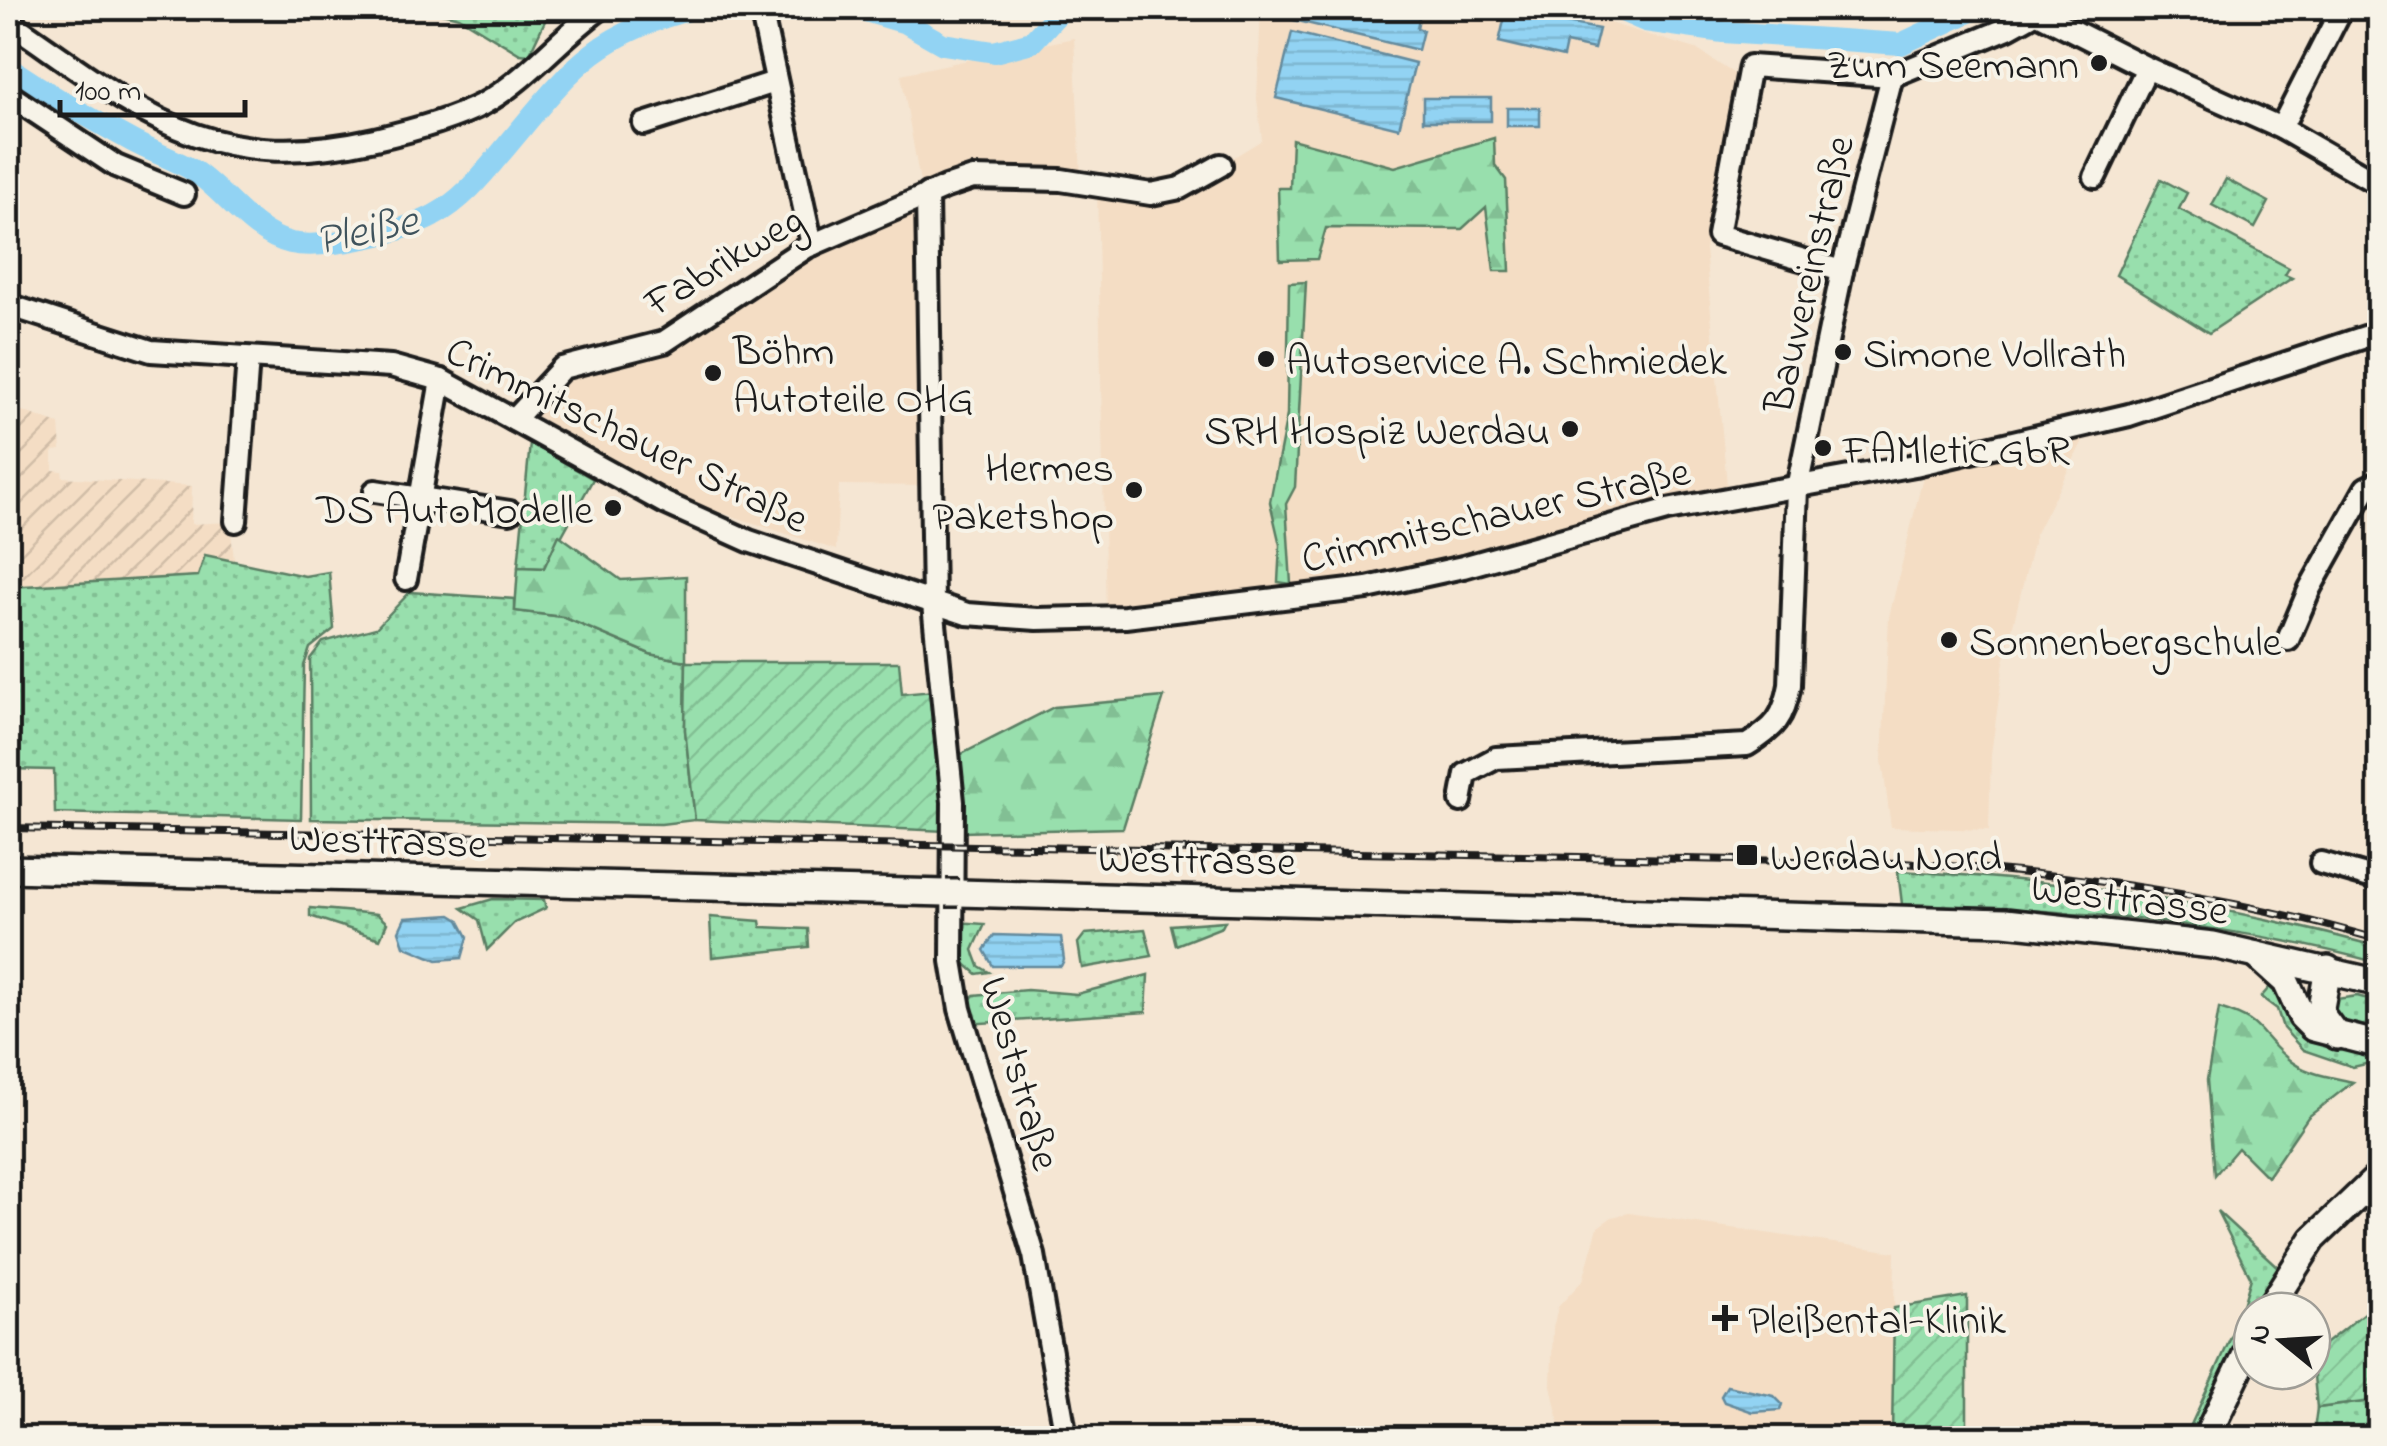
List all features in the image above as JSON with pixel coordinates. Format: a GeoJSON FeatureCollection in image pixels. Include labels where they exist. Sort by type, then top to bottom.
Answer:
{"type":"FeatureCollection","features":[{"type":"Feature","properties":{"kind":"main road","name":"Westtrasse"},"geometry":{"type":"LineString","coordinates":[[8,869],[1925,918],[2075,927],[2252,952],[2380,983]]}},
{"type":"Feature","properties":{"kind":"main road"},"geometry":{"type":"LineString","coordinates":[[2252,952],[2275,971],[2298,1002],[2306,1022],[2337,1036],[2380,1045]]}},
{"type":"Feature","properties":{"kind":"main road"},"geometry":{"type":"LineString","coordinates":[[2298,1002],[2302,986],[2322,968]]}},
{"type":"Feature","properties":{"kind":"main road"},"geometry":{"type":"LineString","coordinates":[[2322,968],[2320,1013],[2337,1036]]}},
{"type":"Feature","properties":{"kind":"main road"},"geometry":{"type":"LineString","coordinates":[[2280,1291],[2313,1240],[2380,1175]]}},
{"type":"Feature","properties":{"kind":"main road"},"geometry":{"type":"LineString","coordinates":[[2206,1438],[2232,1384]]}},
{"type":"Feature","properties":{"kind":"street"},"geometry":{"type":"LineString","coordinates":[[8,21],[170,128],[250,151],[332,149],[448,119],[485,103],[601,8]]}},
{"type":"Feature","properties":{"kind":"street"},"geometry":{"type":"LineString","coordinates":[[2281,128],[2342,8]]}},
{"type":"Feature","properties":{"kind":"street"},"geometry":{"type":"LineString","coordinates":[[761,10],[812,245]]}},
{"type":"Feature","properties":{"kind":"street"},"geometry":{"type":"LineString","coordinates":[[1842,272],[1718,235],[1750,66],[1892,76],[2037,10],[2147,68],[2281,128],[2380,185]]}},
{"type":"Feature","properties":{"kind":"street"},"geometry":{"type":"LineString","coordinates":[[2095,177],[2147,68]]}},
{"type":"Feature","properties":{"kind":"street","name":"Bauvereinstraße"},"geometry":{"type":"LineString","coordinates":[[1461,801],[1466,774],[1496,758],[1747,745],[1776,727],[1785,711],[1790,685],[1797,488],[1842,272],[1892,76]]}},
{"type":"Feature","properties":{"kind":"street"},"geometry":{"type":"LineString","coordinates":[[644,124],[775,82]]}},
{"type":"Feature","properties":{"kind":"street"},"geometry":{"type":"LineString","coordinates":[[8,94],[116,166],[184,194]]}},
{"type":"Feature","properties":{"kind":"street","name":"Fabrikweg"},"geometry":{"type":"LineString","coordinates":[[514,420],[562,368],[634,354],[664,342],[812,245],[927,194],[973,178],[1061,180],[1150,194],[1180,188],[1221,165]]}},
{"type":"Feature","properties":{"kind":"street"},"geometry":{"type":"LineString","coordinates":[[927,194],[933,604]]}},
{"type":"Feature","properties":{"kind":"street","name":"Crimmitschauer Straße"},"geometry":{"type":"LineString","coordinates":[[8,304],[127,346],[391,366],[441,380],[729,534],[933,604],[997,619],[1125,617],[1245,605],[1386,584],[1463,567],[1667,510],[1797,488],[2129,416],[2380,332]]}},
{"type":"Feature","properties":{"kind":"street"},"geometry":{"type":"LineString","coordinates":[[236,521],[248,358]]}},
{"type":"Feature","properties":{"kind":"street"},"geometry":{"type":"LineString","coordinates":[[406,579],[441,380]]}},
{"type":"Feature","properties":{"kind":"street"},"geometry":{"type":"LineString","coordinates":[[2288,640],[2310,588],[2366,488],[2380,481]]}},
{"type":"Feature","properties":{"kind":"street"},"geometry":{"type":"LineString","coordinates":[[375,491],[510,512]]}},
{"type":"Feature","properties":{"kind":"street","name":"Weststraße"},"geometry":{"type":"LineString","coordinates":[[933,604],[953,802],[950,933],[954,980],[1034,1255],[1066,1438]]}},
{"type":"Feature","properties":{"kind":"street"},"geometry":{"type":"LineString","coordinates":[[2321,863],[2380,880]]}},
{"type":"Feature","properties":{"kind":"shaded area"},"geometry":{"type":"Polygon","coordinates":[[[1261,8],[1559,8],[1696,49],[1739,77],[1705,249],[1727,485],[1502,547],[1296,591],[1106,617],[1097,187],[1150,194],[1221,165],[1262,140],[1257,99],[1261,8]]]}},
{"type":"Feature","properties":{"kind":"shaded area"},"geometry":{"type":"Polygon","coordinates":[[[1074,38],[1081,175],[921,188],[901,74],[1074,38]]]}},
{"type":"Feature","properties":{"kind":"shaded area"},"geometry":{"type":"Polygon","coordinates":[[[934,198],[938,486],[839,485],[836,550],[695,504],[535,416],[562,379],[682,341],[806,254],[934,198]]]}},
{"type":"Feature","properties":{"kind":"shaded area"},"geometry":{"type":"Polygon","coordinates":[[[8,406],[59,424],[61,450],[53,451],[53,470],[62,471],[63,477],[192,486],[191,524],[230,522],[234,560],[205,555],[199,576],[8,587],[8,406]]]}},
{"type":"Feature","properties":{"kind":"shaded area","name":"Sonnenbergschule"},"geometry":{"type":"Polygon","coordinates":[[[2087,433],[2035,535],[2004,662],[1991,754],[1989,830],[1891,827],[1882,760],[1889,617],[1923,477],[2087,433]]]}},
{"type":"Feature","properties":{"kind":"shaded area","name":"Pleißental-Klinik"},"geometry":{"type":"Polygon","coordinates":[[[1629,1213],[1895,1252],[1892,1438],[1562,1438],[1551,1385],[1553,1328],[1558,1307],[1583,1280],[1598,1227],[1612,1217],[1629,1213]]]}},
{"type":"Feature","properties":{"kind":"green space"},"geometry":{"type":"Polygon","coordinates":[[[421,8],[551,8],[529,55],[520,54],[459,17],[421,8]]]}},
{"type":"Feature","properties":{"kind":"green space"},"geometry":{"type":"Polygon","coordinates":[[[1494,138],[1495,165],[1506,180],[1510,271],[1494,271],[1486,207],[1462,229],[1326,228],[1317,259],[1280,260],[1278,188],[1290,188],[1292,139],[1395,167],[1494,138]]]}},
{"type":"Feature","properties":{"kind":"green space"},"geometry":{"type":"Polygon","coordinates":[[[2161,179],[2187,193],[2179,209],[2289,268],[2285,275],[2292,278],[2209,333],[2116,275],[2161,179]]]}},
{"type":"Feature","properties":{"kind":"green space"},"geometry":{"type":"Polygon","coordinates":[[[2226,179],[2269,202],[2255,228],[2212,205],[2226,179]]]}},
{"type":"Feature","properties":{"kind":"green space"},"geometry":{"type":"Polygon","coordinates":[[[1306,282],[1295,487],[1286,504],[1291,584],[1278,582],[1280,545],[1270,502],[1287,415],[1289,283],[1306,282]]]}},
{"type":"Feature","properties":{"kind":"green space"},"geometry":{"type":"Polygon","coordinates":[[[530,443],[593,479],[544,568],[518,567],[530,443]]]}},
{"type":"Feature","properties":{"kind":"green space"},"geometry":{"type":"Polygon","coordinates":[[[559,535],[621,580],[686,576],[686,661],[650,654],[563,617],[515,611],[518,567],[544,568],[559,535]]]}},
{"type":"Feature","properties":{"kind":"green space"},"geometry":{"type":"Polygon","coordinates":[[[205,555],[305,576],[329,572],[334,629],[310,648],[304,666],[301,819],[55,813],[54,770],[8,769],[8,587],[198,576],[205,555]]]}},
{"type":"Feature","properties":{"kind":"green space"},"geometry":{"type":"Polygon","coordinates":[[[410,592],[515,599],[515,611],[563,617],[650,654],[686,661],[685,730],[695,820],[661,824],[311,819],[310,659],[323,642],[376,628],[410,592]]]}},
{"type":"Feature","properties":{"kind":"green space"},"geometry":{"type":"Polygon","coordinates":[[[686,662],[899,662],[902,694],[933,691],[946,831],[695,820],[685,730],[686,662]]]}},
{"type":"Feature","properties":{"kind":"green space"},"geometry":{"type":"Polygon","coordinates":[[[1164,697],[1123,828],[962,832],[956,757],[1054,707],[1164,697]]]}},
{"type":"Feature","properties":{"kind":"green space"},"geometry":{"type":"Polygon","coordinates":[[[1898,871],[2081,887],[2201,906],[2379,947],[2379,963],[2202,927],[2022,909],[1902,904],[1898,871]]]}},
{"type":"Feature","properties":{"kind":"green space"},"geometry":{"type":"Polygon","coordinates":[[[493,899],[544,900],[546,908],[514,923],[487,950],[479,920],[462,908],[493,899]]]}},
{"type":"Feature","properties":{"kind":"green space"},"geometry":{"type":"Polygon","coordinates":[[[310,908],[377,914],[387,923],[380,939],[310,916],[310,908]]]}},
{"type":"Feature","properties":{"kind":"green space"},"geometry":{"type":"Polygon","coordinates":[[[710,917],[760,921],[761,927],[808,929],[809,947],[712,957],[710,917]]]}},
{"type":"Feature","properties":{"kind":"green space"},"geometry":{"type":"Polygon","coordinates":[[[1225,921],[1222,927],[1176,945],[1171,925],[1225,921]]]}},
{"type":"Feature","properties":{"kind":"green space"},"geometry":{"type":"Polygon","coordinates":[[[956,922],[985,924],[973,950],[979,966],[989,972],[977,974],[961,960],[956,922]]]}},
{"type":"Feature","properties":{"kind":"green space"},"geometry":{"type":"Polygon","coordinates":[[[1145,929],[1152,956],[1082,968],[1078,943],[1085,934],[1145,929]]]}},
{"type":"Feature","properties":{"kind":"green space"},"geometry":{"type":"Polygon","coordinates":[[[1148,975],[1146,1012],[967,1024],[966,1005],[974,995],[1027,990],[1077,994],[1148,975]]]}},
{"type":"Feature","properties":{"kind":"green space"},"geometry":{"type":"Polygon","coordinates":[[[2275,981],[2379,1052],[2379,1061],[2353,1067],[2303,1050],[2283,1028],[2277,1009],[2261,997],[2275,981]]]}},
{"type":"Feature","properties":{"kind":"green space"},"geometry":{"type":"Polygon","coordinates":[[[2357,996],[2379,1002],[2379,1040],[2333,1025],[2330,1000],[2357,996]]]}},
{"type":"Feature","properties":{"kind":"green space"},"geometry":{"type":"Polygon","coordinates":[[[2219,1008],[2252,1023],[2301,1068],[2353,1082],[2308,1117],[2267,1177],[2238,1148],[2215,1175],[2207,1080],[2219,1008]]]}},
{"type":"Feature","properties":{"kind":"green space"},"geometry":{"type":"Polygon","coordinates":[[[2217,1211],[2280,1269],[2267,1291],[2247,1291],[2251,1278],[2217,1211]]]}},
{"type":"Feature","properties":{"kind":"green space"},"geometry":{"type":"Polygon","coordinates":[[[1967,1296],[1967,1438],[1892,1438],[1894,1308],[1967,1296]]]}},
{"type":"Feature","properties":{"kind":"green space"},"geometry":{"type":"Polygon","coordinates":[[[2379,1301],[2379,1400],[2317,1408],[2315,1391],[2332,1391],[2332,1338],[2379,1301]]]}},
{"type":"Feature","properties":{"kind":"green space"},"geometry":{"type":"Polygon","coordinates":[[[2232,1335],[2232,1361],[2195,1438],[2185,1438],[2232,1335]]]}},
{"type":"Feature","properties":{"kind":"green space"},"geometry":{"type":"Polygon","coordinates":[[[2379,1400],[2379,1438],[2313,1438],[2317,1408],[2379,1400]]]}},
{"type":"Feature","properties":{"kind":"water"},"geometry":{"type":"Polygon","coordinates":[[[1293,8],[1398,8],[1420,13],[1417,28],[1423,30],[1418,50],[1290,19],[1293,8]]]}},
{"type":"Feature","properties":{"kind":"water"},"geometry":{"type":"Polygon","coordinates":[[[1506,12],[1599,29],[1594,49],[1566,43],[1563,57],[1499,42],[1506,12]]]}},
{"type":"Feature","properties":{"kind":"water"},"geometry":{"type":"Polygon","coordinates":[[[1292,32],[1415,63],[1399,128],[1276,98],[1292,32]]]}},
{"type":"Feature","properties":{"kind":"water"},"geometry":{"type":"Polygon","coordinates":[[[1423,98],[1491,98],[1491,121],[1423,121],[1423,98]]]}},
{"type":"Feature","properties":{"kind":"water"},"geometry":{"type":"Polygon","coordinates":[[[1507,108],[1540,108],[1540,126],[1507,126],[1507,108]]]}},
{"type":"Feature","properties":{"kind":"water"},"geometry":{"type":"Polygon","coordinates":[[[451,915],[459,920],[468,937],[462,958],[437,960],[404,946],[399,931],[405,918],[451,915]]]}},
{"type":"Feature","properties":{"kind":"water"},"geometry":{"type":"Polygon","coordinates":[[[994,935],[1061,937],[1064,960],[1061,966],[993,966],[984,950],[994,935]]]}},
{"type":"Feature","properties":{"kind":"water"},"geometry":{"type":"Polygon","coordinates":[[[1727,1386],[1774,1396],[1782,1404],[1780,1410],[1753,1412],[1724,1402],[1721,1396],[1727,1386]]]}},
{"type":"Feature","properties":{"kind":"waterway","name":"Pleiße"},"geometry":{"type":"LineString","coordinates":[[8,67],[100,124],[194,171],[276,238],[305,245],[323,244],[384,233],[443,210],[478,180],[583,61],[630,31],[696,8]]}},
{"type":"Feature","properties":{"kind":"waterway","name":"Pleiße"},"geometry":{"type":"LineString","coordinates":[[855,8],[906,23],[943,44],[994,52],[1032,42],[1063,8]]}},
{"type":"Feature","properties":{"kind":"waterway","name":"Pleiße"},"geometry":{"type":"LineString","coordinates":[[1615,8],[1645,21],[1723,32],[1901,44],[1977,8]]}},
{"type":"Feature","properties":{"kind":"railway"},"geometry":{"type":"LineString","coordinates":[[8,828],[1901,863],[2022,872],[2143,888],[2262,910],[2380,940]]}},
{"type":"Feature","properties":{"kind":"place","name":"Zum Seemann"},"geometry":{"type":"Point","coordinates":[2099,63]}},
{"type":"Feature","properties":{"kind":"place","name":"Simone Vollrath"},"geometry":{"type":"Point","coordinates":[1843,352]}},
{"type":"Feature","properties":{"kind":"place","name":"Autoservice A. Schmiedek"},"geometry":{"type":"Point","coordinates":[1266,359]}},
{"type":"Feature","properties":{"kind":"place","name":"Böhm Autoteile OHG"},"geometry":{"type":"Point","coordinates":[713,373]}},
{"type":"Feature","properties":{"kind":"place","name":"SRH Hospiz Werdau"},"geometry":{"type":"Point","coordinates":[1570,429]}},
{"type":"Feature","properties":{"kind":"place","name":"FAMletic GbR"},"geometry":{"type":"Point","coordinates":[1823,448]}},
{"type":"Feature","properties":{"kind":"place","name":"Hermes Paketshop"},"geometry":{"type":"Point","coordinates":[1134,490]}},
{"type":"Feature","properties":{"kind":"place","name":"DS AutoModelle"},"geometry":{"type":"Point","coordinates":[613,508]}},
{"type":"Feature","properties":{"kind":"place","name":"Sonnenbergschule"},"geometry":{"type":"Point","coordinates":[1949,640]}},
{"type":"Feature","properties":{"kind":"place","name":"Werdau Nord"},"geometry":{"type":"Point","coordinates":[1747,855]}},
{"type":"Feature","properties":{"kind":"place","name":"Pleißental-Klinik"},"geometry":{"type":"Point","coordinates":[1725,1318]}}]}
